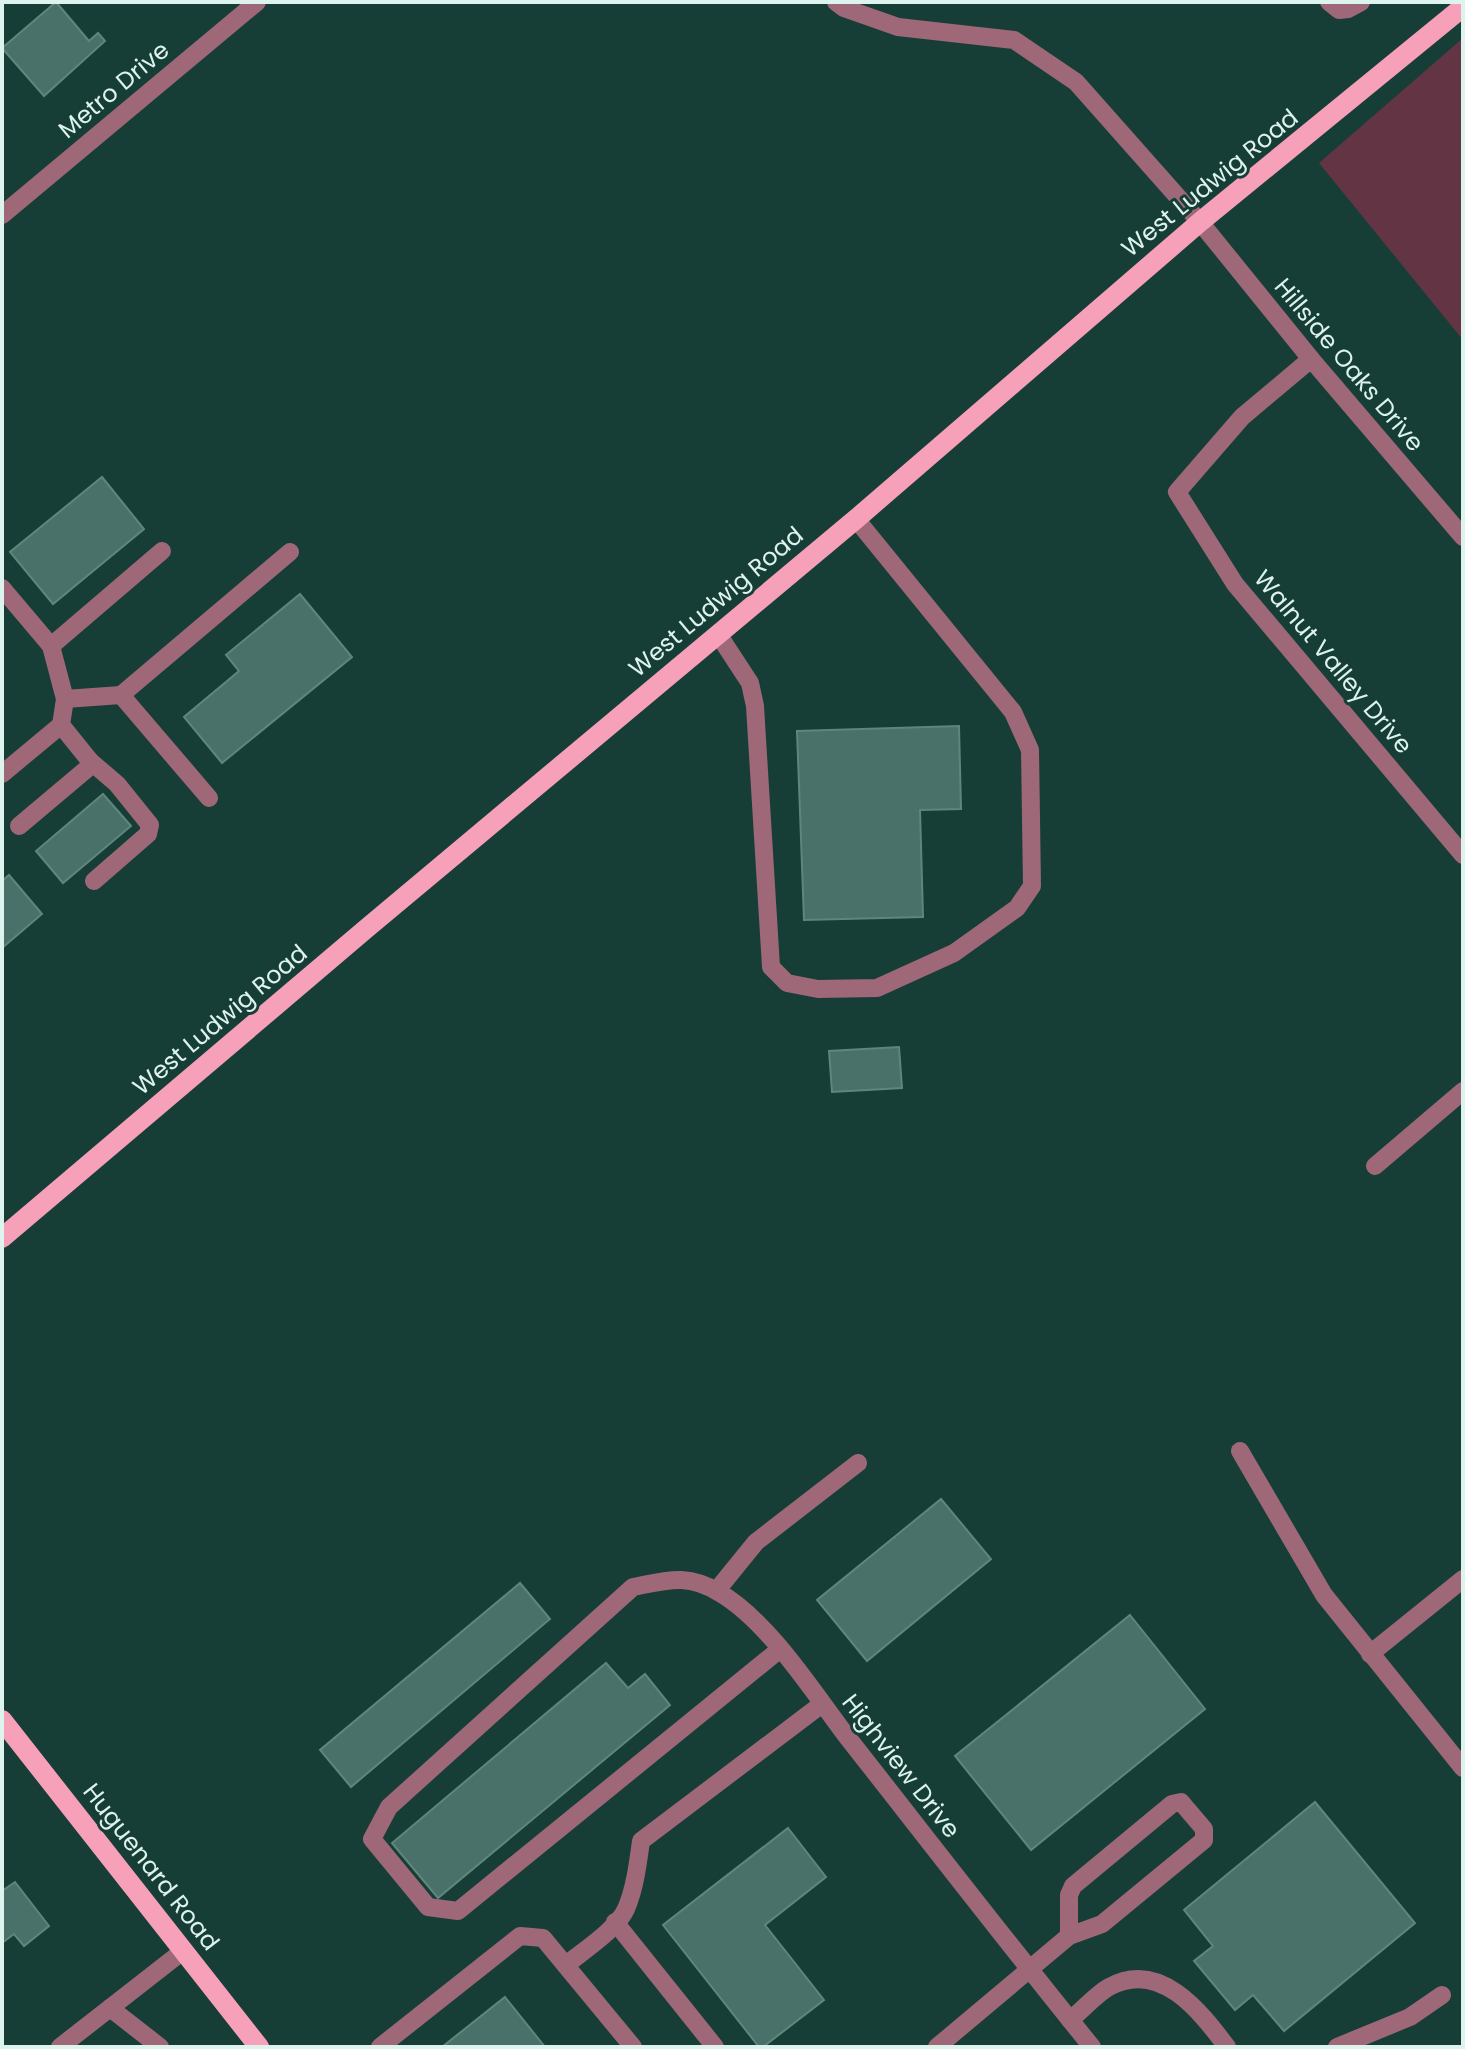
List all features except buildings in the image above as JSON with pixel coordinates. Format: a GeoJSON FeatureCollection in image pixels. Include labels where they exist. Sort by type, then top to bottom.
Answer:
{"type":"FeatureCollection","features":[{"type":"Feature","properties":{"kind":"main road","name":"West Ludwig Road"},"geometry":{"type":"LineString","coordinates":[[2,1238],[856,519],[1200,222],[1456,7]]}},
{"type":"Feature","properties":{"kind":"main road","name":"Huguenard Road"},"geometry":{"type":"LineString","coordinates":[[2,1720],[259,2047]]}},
{"type":"Feature","properties":{"kind":"street","name":"Metro Drive"},"geometry":{"type":"LineString","coordinates":[[2,215],[257,2]]}},
{"type":"Feature","properties":{"kind":"street","name":"Hillside Oaks Drive"},"geometry":{"type":"LineString","coordinates":[[836,2],[844,8],[898,27],[1014,40],[1076,82],[1200,222],[1311,359],[1463,537]]}},
{"type":"Feature","properties":{"kind":"street"},"geometry":{"type":"LineString","coordinates":[[1329,2],[1339,10],[1361,2]]}},
{"type":"Feature","properties":{"kind":"street","name":"Walnut Valley Drive"},"geometry":{"type":"LineString","coordinates":[[1311,359],[1242,417],[1177,492],[1235,584],[1463,855]]}},
{"type":"Feature","properties":{"kind":"street"},"geometry":{"type":"LineString","coordinates":[[718,634],[750,683],[755,706],[771,967],[787,983],[818,989],[877,988],[954,953],[1017,908],[1032,886],[1030,750],[1013,712],[856,519]]}},
{"type":"Feature","properties":{"kind":"street"},"geometry":{"type":"LineString","coordinates":[[51,646],[162,551]]}},
{"type":"Feature","properties":{"kind":"street"},"geometry":{"type":"LineString","coordinates":[[65,699],[121,695],[290,552]]}},
{"type":"Feature","properties":{"kind":"street"},"geometry":{"type":"LineString","coordinates":[[2,588],[51,646],[65,699],[61,725],[2,774]]}},
{"type":"Feature","properties":{"kind":"street"},"geometry":{"type":"LineString","coordinates":[[121,695],[209,798]]}},
{"type":"Feature","properties":{"kind":"street"},"geometry":{"type":"LineString","coordinates":[[61,725],[90,761],[117,784],[150,825],[148,834],[94,881]]}},
{"type":"Feature","properties":{"kind":"street"},"geometry":{"type":"LineString","coordinates":[[19,826],[89,767],[90,761]]}},
{"type":"Feature","properties":{"kind":"street"},"geometry":{"type":"LineString","coordinates":[[1375,1166],[1463,1091]]}},
{"type":"Feature","properties":{"kind":"street"},"geometry":{"type":"LineString","coordinates":[[1240,1451],[1324,1595],[1463,1768]]}},
{"type":"Feature","properties":{"kind":"street"},"geometry":{"type":"LineString","coordinates":[[717,1590],[756,1542],[858,1463]]}},
{"type":"Feature","properties":{"kind":"street","name":"Highview Drive"},"geometry":{"type":"LineString","coordinates":[[779,1650],[458,1911],[428,1907],[372,1839],[389,1807],[633,1587],[676,1578],[694,1581],[717,1590],[752,1617],[779,1650],[822,1704],[1029,1970],[1092,2047]]}},
{"type":"Feature","properties":{"kind":"street"},"geometry":{"type":"LineString","coordinates":[[1370,1654],[1463,1579]]}},
{"type":"Feature","properties":{"kind":"street"},"geometry":{"type":"LineString","coordinates":[[566,1965],[625,1912],[636,1876],[641,1841],[822,1704]]}},
{"type":"Feature","properties":{"kind":"street"},"geometry":{"type":"LineString","coordinates":[[937,2047],[1069,1936],[1102,1924],[1204,1840],[1204,1829],[1181,1802],[1172,1804],[1073,1886],[1069,1895],[1069,1936]]}},
{"type":"Feature","properties":{"kind":"street"},"geometry":{"type":"LineString","coordinates":[[615,1922],[715,2047]]}},
{"type":"Feature","properties":{"kind":"street"},"geometry":{"type":"LineString","coordinates":[[380,2047],[520,1936],[543,1938],[633,2047]]}},
{"type":"Feature","properties":{"kind":"street"},"geometry":{"type":"LineString","coordinates":[[60,2047],[183,1951]]}},
{"type":"Feature","properties":{"kind":"street"},"geometry":{"type":"LineString","coordinates":[[1070,2020],[1108,1988],[1127,1981],[1148,1981],[1164,1984],[1180,1993],[1227,2047]]}},
{"type":"Feature","properties":{"kind":"street"},"geometry":{"type":"LineString","coordinates":[[1337,2047],[1410,2017],[1442,1995]]}},
{"type":"Feature","properties":{"kind":"street"},"geometry":{"type":"LineString","coordinates":[[110,2008],[160,2047]]}},
{"type":"Feature","properties":{"kind":"shaded area"},"geometry":{"type":"Polygon","coordinates":[[[1463,38],[1463,340],[1319,163],[1463,38]]]}}]}
